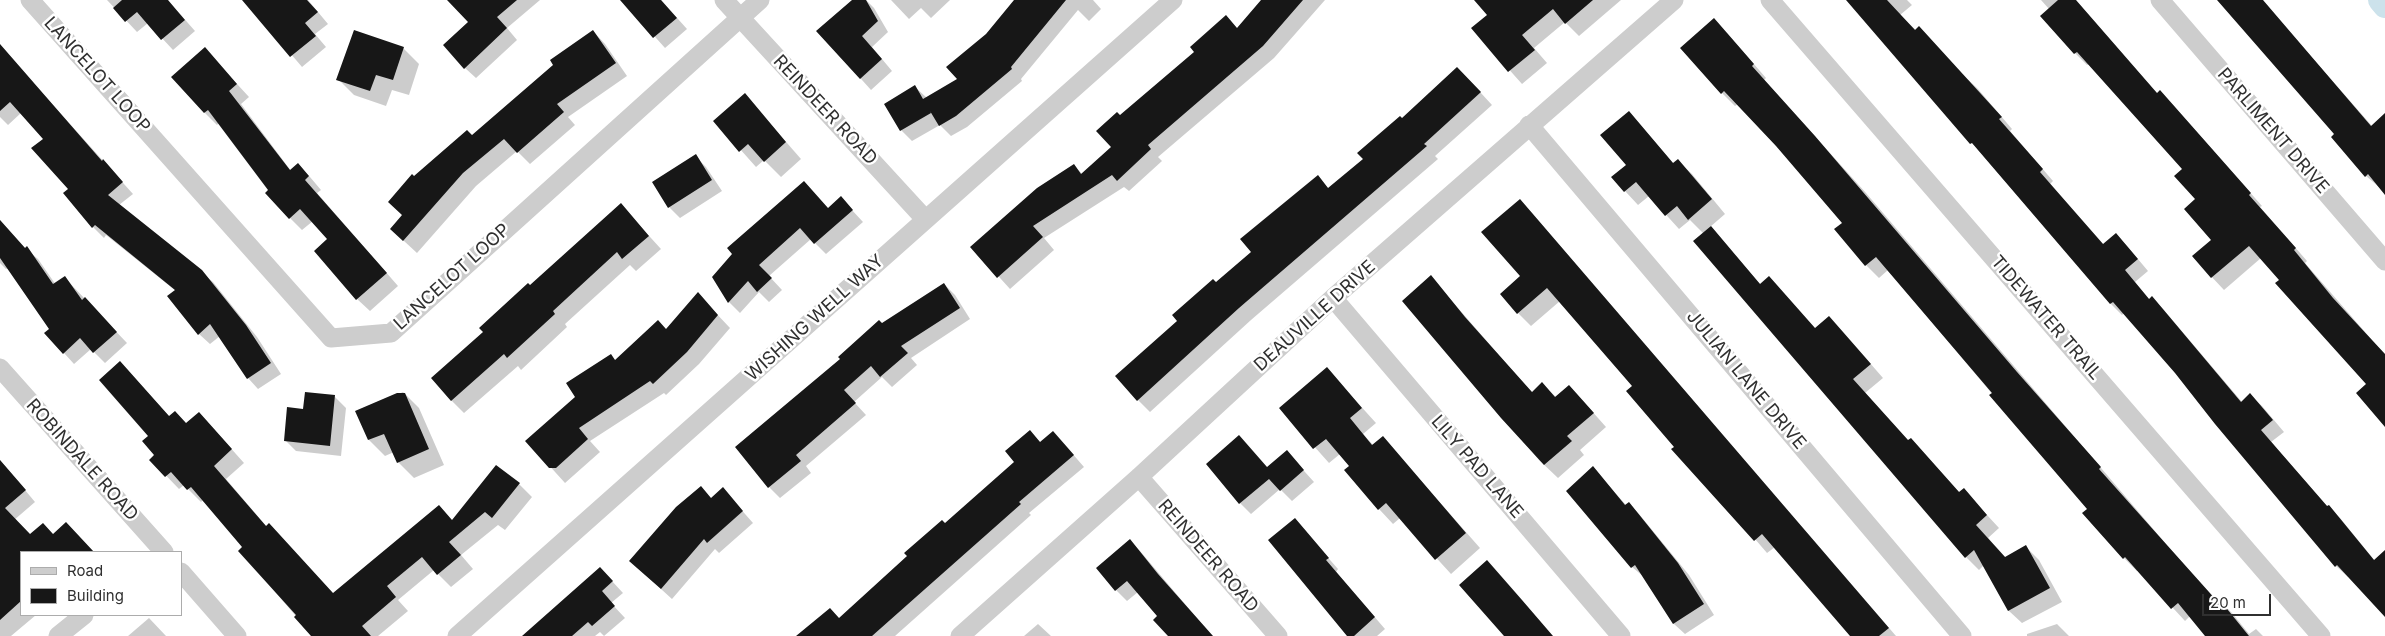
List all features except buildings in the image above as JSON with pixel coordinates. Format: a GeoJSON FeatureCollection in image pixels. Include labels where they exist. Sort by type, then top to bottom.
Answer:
{"type":"FeatureCollection","features":[{"type":"Feature","properties":{"kind":"street","name":"LANCELOT LOOP"},"geometry":{"type":"LineString","coordinates":[[30,0],[331,338],[391,332],[760,0]]}},
{"type":"Feature","properties":{"kind":"street","name":"REINDEER ROAD"},"geometry":{"type":"LineString","coordinates":[[724,0],[926,219]]}},
{"type":"Feature","properties":{"kind":"street","name":"WISHING WELL WAY"},"geometry":{"type":"LineString","coordinates":[[457,636],[1173,0]]}},
{"type":"Feature","properties":{"kind":"street","name":"DEAUVILLE DRIVE"},"geometry":{"type":"LineString","coordinates":[[960,636],[1139,477],[1333,298],[1674,0]]}},
{"type":"Feature","properties":{"kind":"street","name":"TIDEWATER TRAIL"},"geometry":{"type":"LineString","coordinates":[[1770,0],[2321,636]]}},
{"type":"Feature","properties":{"kind":"street","name":"PARLIMENT DRIVE"},"geometry":{"type":"LineString","coordinates":[[2160,0],[2385,262]]}},
{"type":"Feature","properties":{"kind":"street","name":"JULIAN LANE DRIVE"},"geometry":{"type":"LineString","coordinates":[[1529,125],[1962,636]]}},
{"type":"Feature","properties":{"kind":"street","name":"LILY PAD LANE"},"geometry":{"type":"LineString","coordinates":[[1333,298],[1621,636]]}},
{"type":"Feature","properties":{"kind":"street","name":"ROBINDALE ROAD"},"geometry":{"type":"LineString","coordinates":[[0,368],[161,551]]}},
{"type":"Feature","properties":{"kind":"street","name":"REINDEER ROAD"},"geometry":{"type":"LineString","coordinates":[[1139,477],[1278,636]]}},
{"type":"Feature","properties":{"kind":"street"},"geometry":{"type":"LineString","coordinates":[[182,573],[237,636]]}},
{"type":"Feature","properties":{"kind":"street"},"geometry":{"type":"LineString","coordinates":[[58,636],[83,616]]}},
{"type":"Feature","properties":{"kind":"waterway"},"geometry":{"type":"LineString","coordinates":[[2380,0],[2385,6]]}}]}
